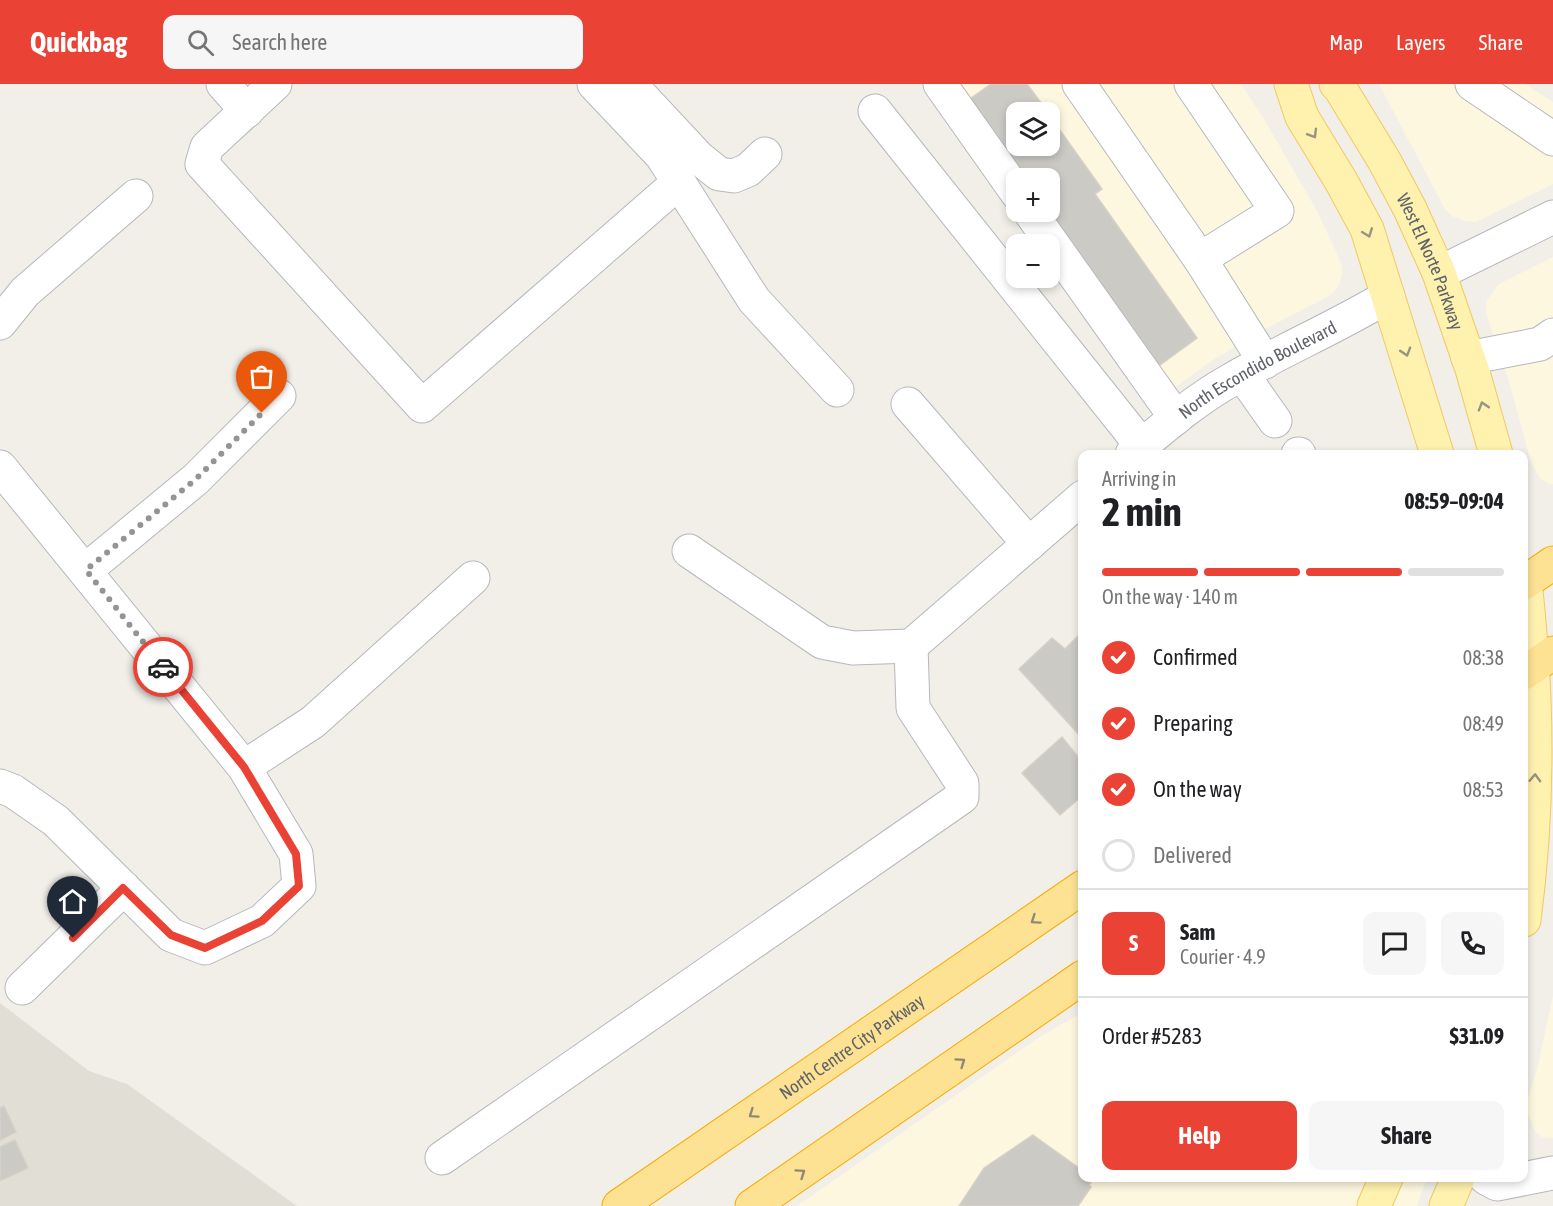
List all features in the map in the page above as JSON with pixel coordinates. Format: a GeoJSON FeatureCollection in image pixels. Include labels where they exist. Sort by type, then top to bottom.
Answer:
{"type":"FeatureCollection","features":[{"type":"Feature","properties":{"kind":"highway"},"geometry":{"type":"LineString","coordinates":[[1528,579],[1553,563]]}},
{"type":"Feature","properties":{"kind":"highway","name":"North Centre City Parkway"},"geometry":{"type":"LineString","coordinates":[[620,1206],[1078,890]]}},
{"type":"Feature","properties":{"kind":"highway"},"geometry":{"type":"LineString","coordinates":[[752,1206],[1078,981]]}},
{"type":"Feature","properties":{"kind":"main road"},"geometry":{"type":"LineString","coordinates":[[1290,84],[1302,117],[1367,228],[1436,450]]}},
{"type":"Feature","properties":{"kind":"main road","name":"West El Norte Parkway"},"geometry":{"type":"LineString","coordinates":[[1336,84],[1385,162],[1410,209],[1438,273],[1468,358],[1495,450]]}},
{"type":"Feature","properties":{"kind":"main road"},"geometry":{"type":"LineString","coordinates":[[1528,609],[1536,664],[1536,750],[1528,888]]}},
{"type":"Feature","properties":{"kind":"main road"},"geometry":{"type":"LineString","coordinates":[[1374,1206],[1384,1182]]}},
{"type":"Feature","properties":{"kind":"main road"},"geometry":{"type":"LineString","coordinates":[[1446,1206],[1456,1182]]}},
{"type":"Feature","properties":{"kind":"street"},"geometry":{"type":"LineString","coordinates":[[223,84],[247,111]]}},
{"type":"Feature","properties":{"kind":"street"},"geometry":{"type":"LineString","coordinates":[[275,84],[207,147],[202,164],[422,406],[679,182]]}},
{"type":"Feature","properties":{"kind":"street"},"geometry":{"type":"LineString","coordinates":[[594,84],[662,156],[754,300],[837,390]]}},
{"type":"Feature","properties":{"kind":"street"},"geometry":{"type":"LineString","coordinates":[[630,84],[699,158],[719,174],[734,176],[748,170],[765,154]]}},
{"type":"Feature","properties":{"kind":"street"},"geometry":{"type":"LineString","coordinates":[[940,84],[1006,177]]}},
{"type":"Feature","properties":{"kind":"street"},"geometry":{"type":"LineString","coordinates":[[1079,84],[1200,259],[1254,368],[1275,421]]}},
{"type":"Feature","properties":{"kind":"street"},"geometry":{"type":"LineString","coordinates":[[1191,84],[1277,211],[1200,259]]}},
{"type":"Feature","properties":{"kind":"street"},"geometry":{"type":"LineString","coordinates":[[1472,84],[1553,139]]}},
{"type":"Feature","properties":{"kind":"street"},"geometry":{"type":"LineString","coordinates":[[875,111],[1137,450]]}},
{"type":"Feature","properties":{"kind":"street"},"geometry":{"type":"LineString","coordinates":[[0,323],[25,292],[136,196]]}},
{"type":"Feature","properties":{"kind":"street"},"geometry":{"type":"LineString","coordinates":[[1438,273],[1553,216]]}},
{"type":"Feature","properties":{"kind":"street"},"geometry":{"type":"LineString","coordinates":[[1037,222],[1176,418]]}},
{"type":"Feature","properties":{"kind":"street","name":"North Escondido Boulevard"},"geometry":{"type":"LineString","coordinates":[[1137,450],[1176,418],[1229,381],[1388,296]]}},
{"type":"Feature","properties":{"kind":"street"},"geometry":{"type":"LineString","coordinates":[[1468,358],[1540,344],[1553,335]]}},
{"type":"Feature","properties":{"kind":"street"},"geometry":{"type":"LineString","coordinates":[[86,570],[196,479],[279,396]]}},
{"type":"Feature","properties":{"kind":"street"},"geometry":{"type":"LineString","coordinates":[[908,404],[1029,544]]}},
{"type":"Feature","properties":{"kind":"street"},"geometry":{"type":"LineString","coordinates":[[0,466],[244,767],[296,854],[299,886],[262,921],[205,948],[171,935],[56,821],[13,791],[0,786]]}},
{"type":"Feature","properties":{"kind":"street"},"geometry":{"type":"LineString","coordinates":[[689,551],[822,642],[854,648],[911,646],[1078,501]]}},
{"type":"Feature","properties":{"kind":"street"},"geometry":{"type":"LineString","coordinates":[[244,767],[313,722],[473,578]]}},
{"type":"Feature","properties":{"kind":"street"},"geometry":{"type":"LineString","coordinates":[[442,1158],[962,797],[962,783],[913,708],[911,646]]}},
{"type":"Feature","properties":{"kind":"street"},"geometry":{"type":"LineString","coordinates":[[22,988],[123,888]]}},
{"type":"Feature","properties":{"kind":"street"},"geometry":{"type":"LineString","coordinates":[[1528,1178],[1553,1173]]}},
{"type":"Feature","properties":{"kind":"shaded area"},"geometry":{"type":"Polygon","coordinates":[[[923,84],[1241,84],[1317,211],[1342,265],[1342,274],[1339,285],[1327,297],[1214,359],[1148,407],[1060,281],[1060,234],[1027,234],[1019,222],[1060,222],[1060,168],[1006,168],[1006,203],[923,84]]]}},
{"type":"Feature","properties":{"kind":"shaded area"},"geometry":{"type":"Polygon","coordinates":[[[1379,84],[1525,84],[1553,102],[1553,184],[1476,222],[1452,216],[1445,209],[1379,84]]]}},
{"type":"Feature","properties":{"kind":"shaded area"},"geometry":{"type":"Polygon","coordinates":[[[1553,257],[1553,484],[1540,478],[1531,462],[1508,378],[1488,319],[1487,300],[1499,284],[1553,257]]]}},
{"type":"Feature","properties":{"kind":"shaded area"},"geometry":{"type":"Polygon","coordinates":[[[1553,996],[1553,1138],[1542,1137],[1535,1131],[1528,1114],[1528,1098],[1537,1070],[1553,996]]]}},
{"type":"Feature","properties":{"kind":"shaded area"},"geometry":{"type":"Polygon","coordinates":[[[0,1003],[89,1071],[127,1084],[297,1206],[0,1206],[0,1003]]]}},
{"type":"Feature","properties":{"kind":"shaded area"},"geometry":{"type":"Polygon","coordinates":[[[1078,1015],[1078,1182],[1426,1182],[1417,1206],[797,1206],[1038,1038],[1078,1015]]]}},
{"type":"Feature","properties":{"kind":"building"},"geometry":{"type":"Polygon","coordinates":[[[991,84],[1027,84],[1040,102],[1006,102],[1006,156],[967,101],[991,84]]]}},
{"type":"Feature","properties":{"kind":"building"},"geometry":{"type":"Polygon","coordinates":[[[1060,130],[1102,189],[1095,194],[1197,338],[1156,368],[1053,222],[1060,222],[1060,168],[1015,168],[1006,156],[1060,156],[1060,130]]]}},
{"type":"Feature","properties":{"kind":"building"},"geometry":{"type":"Polygon","coordinates":[[[1078,636],[1078,734],[1019,669],[1052,638],[1065,649],[1078,636]]]}},
{"type":"Feature","properties":{"kind":"building"},"geometry":{"type":"Polygon","coordinates":[[[1062,737],[1078,757],[1078,799],[1060,815],[1022,773],[1062,737]]]}},
{"type":"Feature","properties":{"kind":"building"},"geometry":{"type":"Polygon","coordinates":[[[4,1106],[16,1132],[0,1140],[0,1108],[4,1106]]]}},
{"type":"Feature","properties":{"kind":"building"},"geometry":{"type":"Polygon","coordinates":[[[1033,1135],[1078,1167],[1078,1182],[1091,1182],[1089,1185],[1091,1187],[1078,1206],[959,1206],[984,1168],[1033,1135]]]}},
{"type":"Feature","properties":{"kind":"building"},"geometry":{"type":"Polygon","coordinates":[[[15,1140],[28,1168],[0,1181],[0,1147],[15,1140]]]}},
{"type":"Feature","properties":{"kind":"way so far"},"geometry":{"type":"LineString","coordinates":[[163,667],[86,570],[196,479],[262,413]]}},
{"type":"Feature","properties":{"kind":"route"},"geometry":{"type":"LineString","coordinates":[[73,938],[123,888],[171,935],[205,948],[262,921],[299,886],[296,854],[244,767],[163,667]]}}]}
